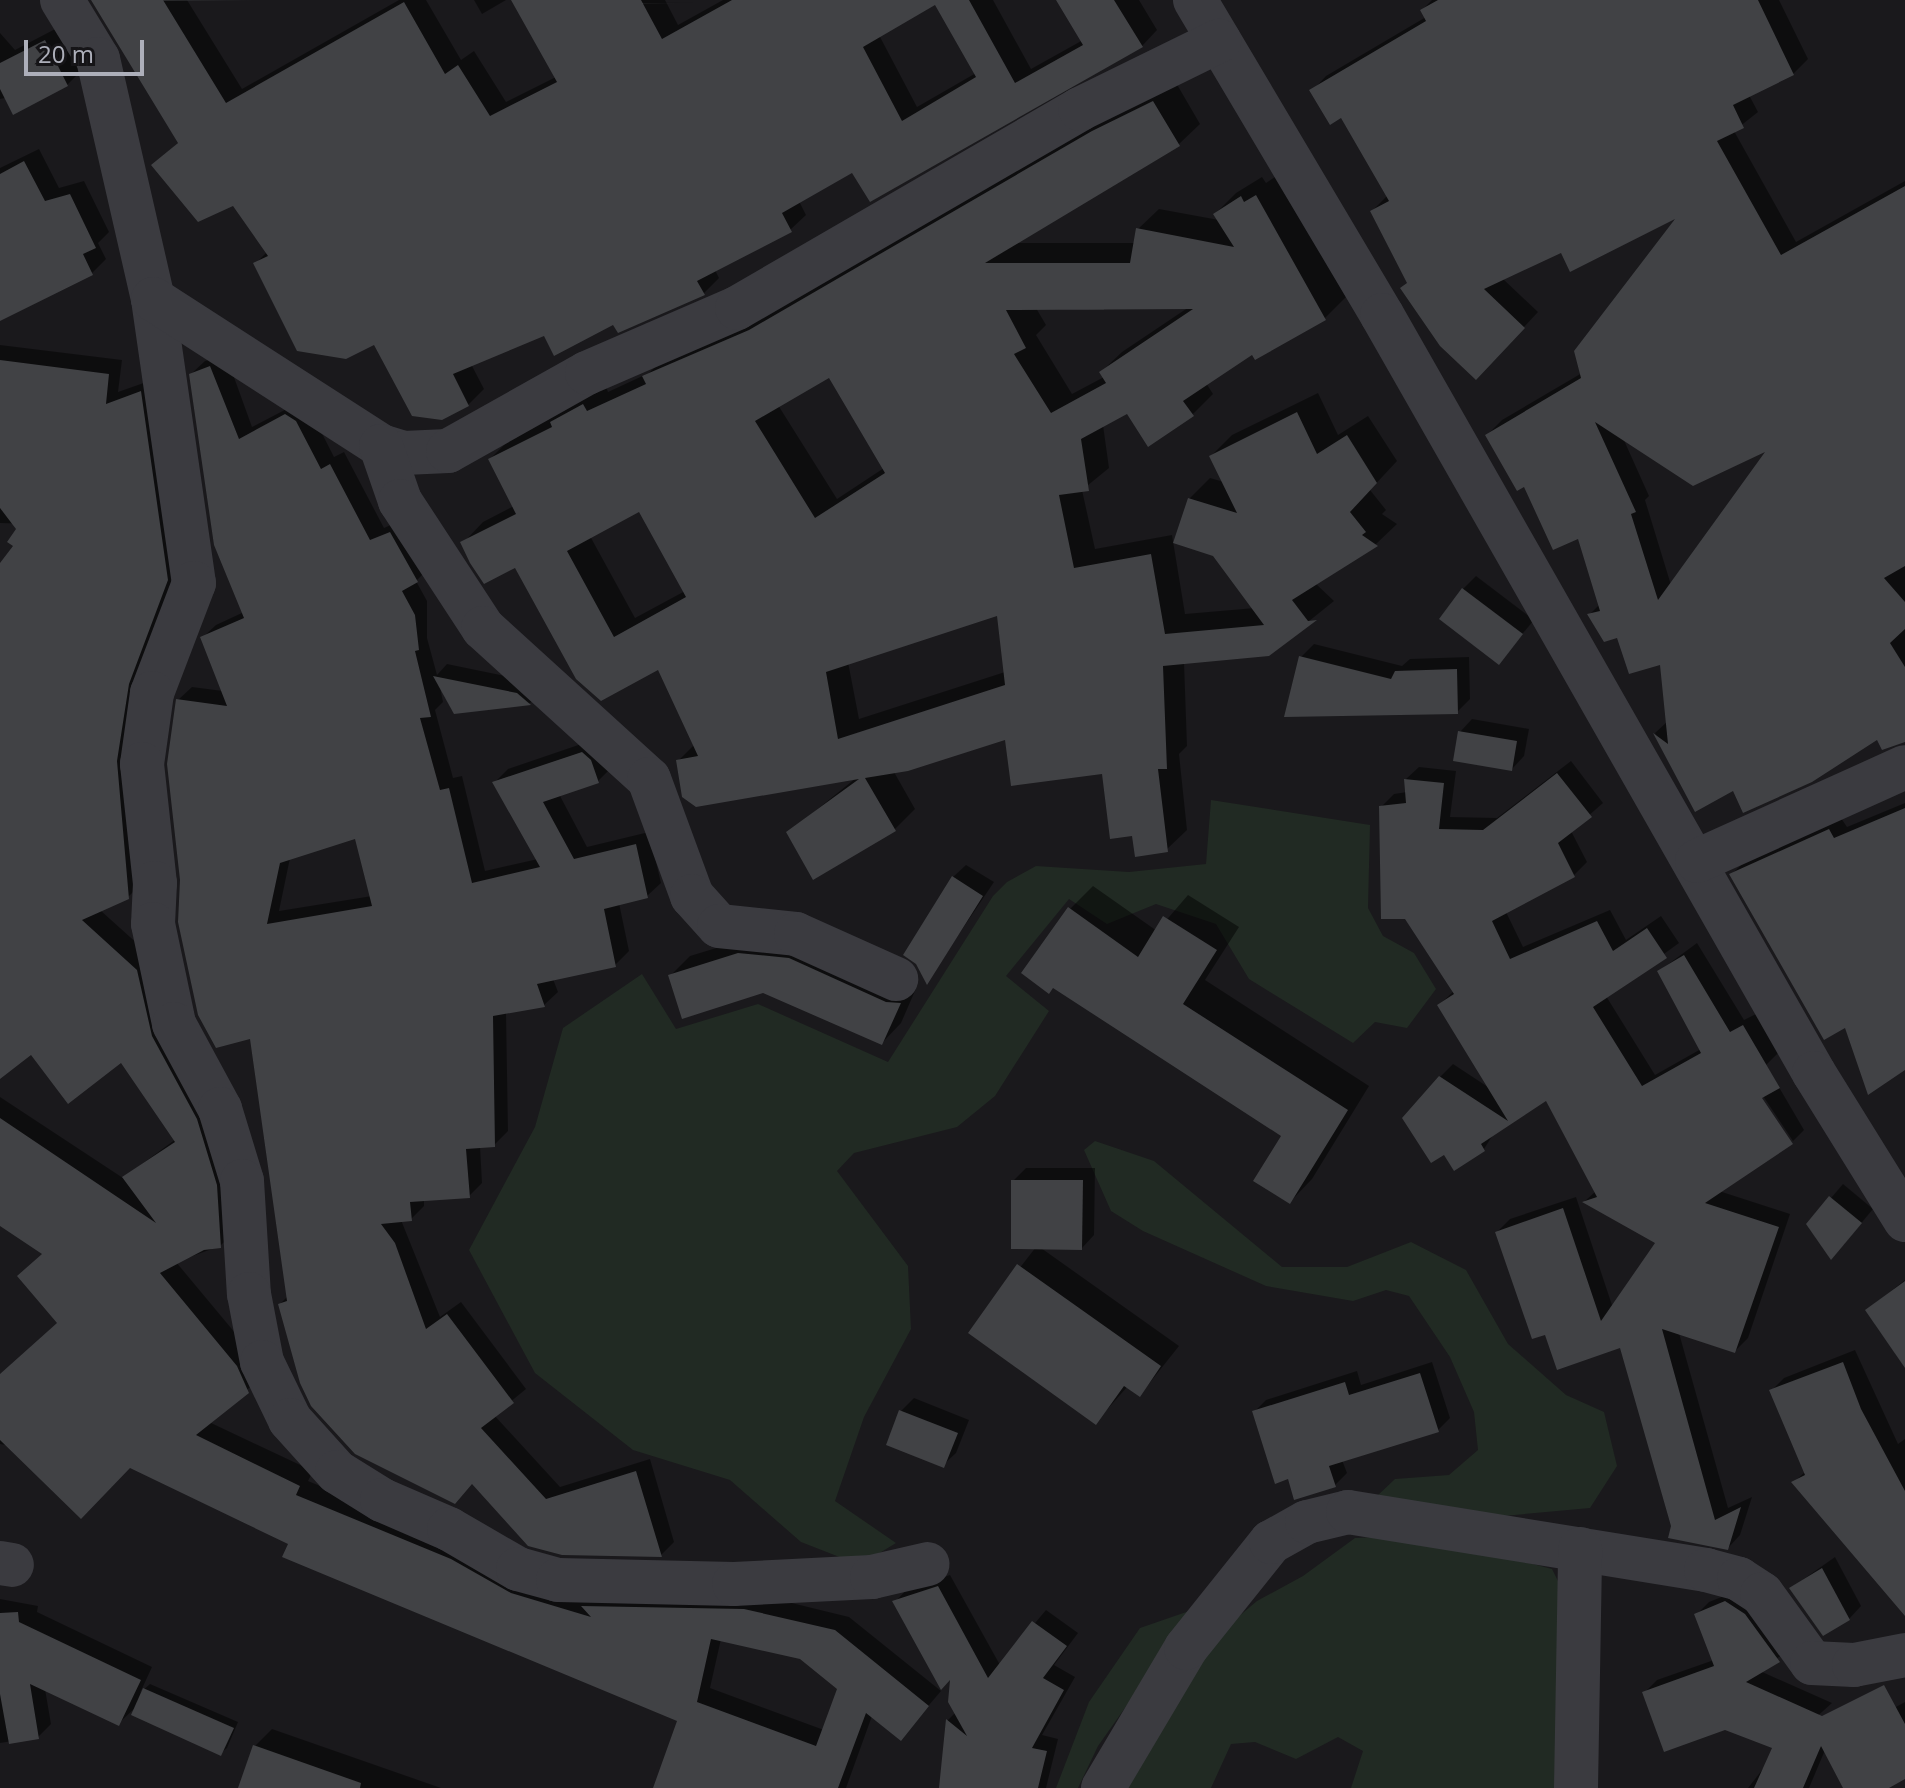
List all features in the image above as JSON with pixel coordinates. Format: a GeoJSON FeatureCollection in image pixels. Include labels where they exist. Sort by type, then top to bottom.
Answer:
{"type":"FeatureCollection","features":[{"type":"Feature","properties":{"kind":"street"},"geometry":{"type":"LineString","coordinates":[[62,0],[98,59],[153,299],[194,583],[152,693],[142,764],[155,883],[153,924],[174,1024],[220,1109],[242,1181],[249,1294],[262,1362],[290,1420],[337,1472],[382,1500],[449,1529],[518,1569],[558,1580],[734,1584],[872,1577],[928,1564]]}},
{"type":"Feature","properties":{"kind":"street"},"geometry":{"type":"LineString","coordinates":[[1195,0],[1697,861],[1814,1073],[1905,1220]]}},
{"type":"Feature","properties":{"kind":"street"},"geometry":{"type":"LineString","coordinates":[[153,299],[381,446],[404,453],[448,451],[488,433],[587,373],[737,308],[1080,109],[1219,41]]}},
{"type":"Feature","properties":{"kind":"street"},"geometry":{"type":"LineString","coordinates":[[381,446],[400,501],[483,628],[649,779],[692,896],[719,926],[770,928],[796,934],[896,979]]}},
{"type":"Feature","properties":{"kind":"street"},"geometry":{"type":"LineString","coordinates":[[1697,861],[1905,767]]}},
{"type":"Feature","properties":{"kind":"street"},"geometry":{"type":"LineString","coordinates":[[1103,1788],[1186,1648],[1271,1542],[1307,1522],[1348,1512],[1580,1549],[1739,1579],[1777,1610],[1812,1663],[1854,1665],[1905,1655]]}},
{"type":"Feature","properties":{"kind":"street"},"geometry":{"type":"LineString","coordinates":[[1576,1788],[1580,1549]]}},
{"type":"Feature","properties":{"kind":"shaded area"},"geometry":{"type":"Polygon","coordinates":[[[1211,800],[1370,825],[1368,908],[1383,936],[1414,953],[1436,989],[1407,1028],[1375,1022],[1353,1043],[1249,979],[1216,924],[1156,904],[1107,924],[1069,899],[1006,976],[1049,1011],[995,1096],[957,1127],[854,1153],[837,1171],[908,1266],[911,1329],[864,1417],[835,1501],[896,1543],[860,1565],[801,1542],[730,1480],[633,1450],[535,1373],[469,1250],[535,1127],[563,1028],[642,974],[676,1029],[758,1004],[888,1062],[993,896],[1007,882],[1036,866],[1129,872],[1206,864],[1211,800]]]}},
{"type":"Feature","properties":{"kind":"shaded area"},"geometry":{"type":"Polygon","coordinates":[[[1095,1141],[1154,1161],[1282,1267],[1347,1267],[1411,1242],[1466,1270],[1508,1344],[1566,1395],[1604,1412],[1617,1466],[1590,1508],[1503,1516],[1376,1497],[1395,1479],[1449,1475],[1478,1450],[1474,1412],[1450,1357],[1409,1296],[1386,1290],[1353,1301],[1266,1286],[1143,1231],[1111,1211],[1084,1150],[1095,1141]]]}},
{"type":"Feature","properties":{"kind":"shaded area"},"geometry":{"type":"Polygon","coordinates":[[[1420,1535],[1552,1569],[1562,1589],[1555,1788],[1351,1788],[1363,1751],[1338,1737],[1296,1759],[1255,1742],[1231,1744],[1211,1788],[1128,1788],[1205,1645],[1257,1601],[1303,1576],[1355,1538],[1420,1535]]]}},
{"type":"Feature","properties":{"kind":"shaded area"},"geometry":{"type":"Polygon","coordinates":[[[1195,1609],[1098,1746],[1078,1788],[1056,1788],[1089,1702],[1140,1628],[1195,1609]]]}},
{"type":"Feature","properties":{"kind":"building"},"geometry":{"type":"Polygon","coordinates":[[[91,0],[163,0],[226,103],[404,2],[445,74],[458,65],[490,116],[557,82],[511,0],[641,0],[662,39],[732,0],[969,0],[1015,83],[1083,45],[1056,0],[1114,0],[1143,47],[870,202],[852,173],[782,213],[792,232],[697,281],[705,295],[618,333],[613,325],[554,356],[544,336],[453,374],[469,406],[442,420],[412,416],[374,345],[346,359],[297,351],[253,263],[268,256],[233,206],[198,222],[151,165],[178,143],[91,0]],[[935,5],[863,47],[902,121],[976,77],[935,5]]]}},
{"type":"Feature","properties":{"kind":"building"},"geometry":{"type":"Polygon","coordinates":[[[1438,0],[1758,0],[1794,75],[1733,105],[1744,128],[1717,141],[1781,255],[1905,186],[1905,566],[1884,578],[1905,602],[1905,629],[1890,643],[1905,667],[1905,742],[1882,750],[1877,740],[1812,782],[1743,813],[1733,791],[1695,812],[1653,733],[1668,744],[1660,665],[1629,674],[1617,638],[1604,642],[1587,614],[1600,611],[1578,539],[1553,550],[1524,487],[1517,491],[1485,435],[1581,378],[1574,351],[1675,219],[1570,272],[1561,253],[1484,289],[1525,328],[1476,380],[1440,346],[1400,288],[1407,283],[1370,211],[1389,201],[1341,118],[1330,125],[1309,90],[1426,21],[1420,10],[1438,0]],[[1595,422],[1636,512],[1631,514],[1658,600],[1765,452],[1693,486],[1595,422]]]}},
{"type":"Feature","properties":{"kind":"building"},"geometry":{"type":"Polygon","coordinates":[[[45,40],[68,86],[13,115],[0,89],[0,63],[45,40]]]}},
{"type":"Feature","properties":{"kind":"building"},"geometry":{"type":"Polygon","coordinates":[[[1153,101],[1180,146],[985,263],[1130,263],[1136,228],[1234,247],[1213,214],[1241,196],[1244,202],[1256,195],[1326,320],[1255,360],[1252,355],[1183,401],[1194,416],[1148,447],[1127,414],[1081,439],[1089,491],[1059,495],[1074,568],[1151,554],[1165,634],[1264,625],[1213,556],[1173,543],[1188,498],[1237,513],[1209,456],[1297,412],[1317,454],[1347,435],[1377,483],[1350,512],[1366,532],[1362,535],[1378,546],[1292,600],[1308,621],[1317,620],[1269,656],[1163,666],[1167,769],[1158,769],[1168,852],[1135,857],[1132,836],[1110,839],[1102,774],[1011,786],[1005,740],[908,771],[865,778],[896,831],[813,880],[786,832],[859,779],[696,807],[682,797],[676,760],[698,756],[658,670],[601,701],[576,679],[515,568],[484,584],[470,563],[460,542],[516,514],[488,459],[552,427],[550,422],[583,404],[587,411],[646,384],[642,376],[749,330],[1092,131],[1153,101]],[[1193,309],[1006,310],[1026,348],[1014,354],[1051,413],[1106,383],[1099,372],[1193,309]],[[829,378],[755,421],[815,518],[885,473],[829,378]],[[639,512],[567,551],[614,637],[686,597],[639,512]],[[997,616],[826,672],[838,739],[1005,685],[997,616]]]}},
{"type":"Feature","properties":{"kind":"building"},"geometry":{"type":"Polygon","coordinates":[[[24,161],[45,201],[70,194],[96,248],[83,254],[93,275],[0,321],[0,174],[24,161]]]}},
{"type":"Feature","properties":{"kind":"building"},"geometry":{"type":"Polygon","coordinates":[[[0,360],[109,374],[106,404],[141,391],[168,580],[129,684],[117,761],[129,899],[82,920],[137,970],[152,1036],[197,1119],[217,1185],[221,1248],[204,1250],[160,1273],[237,1366],[249,1393],[196,1435],[300,1486],[296,1495],[451,1559],[511,1593],[591,1617],[581,1606],[744,1609],[835,1630],[929,1706],[901,1741],[866,1713],[838,1788],[653,1788],[677,1721],[282,1557],[288,1544],[130,1468],[81,1519],[0,1440],[0,1374],[57,1323],[17,1276],[42,1254],[0,1226],[0,1118],[156,1223],[122,1177],[175,1142],[121,1063],[68,1104],[31,1055],[0,1079],[0,563],[13,546],[7,542],[16,529],[0,508],[0,360]],[[711,1639],[697,1702],[816,1746],[837,1689],[800,1659],[711,1639]]]}},
{"type":"Feature","properties":{"kind":"building"},"geometry":{"type":"Polygon","coordinates":[[[210,366],[239,439],[285,414],[296,421],[321,469],[330,464],[370,540],[390,532],[418,582],[402,591],[415,615],[419,650],[415,651],[431,717],[420,718],[440,790],[449,788],[472,883],[540,867],[492,782],[582,752],[591,760],[599,783],[543,802],[574,859],[636,844],[648,898],[604,909],[616,967],[537,984],[545,1007],[493,1016],[495,1147],[466,1149],[470,1198],[410,1202],[412,1221],[381,1224],[395,1243],[426,1329],[447,1314],[514,1403],[481,1428],[546,1499],[636,1471],[662,1557],[562,1555],[528,1546],[472,1484],[455,1504],[355,1454],[311,1406],[300,1383],[278,1304],[287,1301],[250,1039],[216,1048],[198,1015],[178,922],[180,880],[167,764],[176,699],[227,706],[200,637],[244,618],[214,545],[189,374],[210,366]],[[355,839],[280,863],[267,924],[372,906],[355,839]]]}},
{"type":"Feature","properties":{"kind":"building"},"geometry":{"type":"Polygon","coordinates":[[[1462,588],[1523,634],[1499,665],[1439,619],[1462,588]]]}},
{"type":"Feature","properties":{"kind":"building"},"geometry":{"type":"Polygon","coordinates":[[[1299,656],[1391,679],[1395,671],[1457,669],[1458,714],[1284,717],[1299,656]]]}},
{"type":"Feature","properties":{"kind":"building"},"geometry":{"type":"Polygon","coordinates":[[[433,676],[517,693],[531,705],[454,714],[433,676]]]}},
{"type":"Feature","properties":{"kind":"building"},"geometry":{"type":"Polygon","coordinates":[[[1458,731],[1517,741],[1512,771],[1453,761],[1458,731]]]}},
{"type":"Feature","properties":{"kind":"building"},"geometry":{"type":"Polygon","coordinates":[[[1557,773],[1592,817],[1558,843],[1575,877],[1492,921],[1510,959],[1597,921],[1613,951],[1647,928],[1667,958],[1593,1007],[1642,1086],[1701,1053],[1657,971],[1684,955],[1730,1032],[1743,1025],[1780,1088],[1762,1098],[1793,1144],[1705,1203],[1779,1227],[1735,1353],[1662,1329],[1715,1520],[1741,1507],[1728,1550],[1668,1538],[1671,1526],[1620,1348],[1557,1370],[1545,1335],[1532,1339],[1495,1232],[1563,1208],[1601,1321],[1655,1243],[1582,1202],[1597,1197],[1546,1101],[1481,1144],[1485,1151],[1454,1171],[1444,1155],[1431,1163],[1402,1118],[1439,1076],[1508,1121],[1437,1005],[1454,994],[1405,919],[1381,919],[1379,806],[1406,803],[1404,779],[1444,783],[1439,829],[1483,830],[1557,773]]]}},
{"type":"Feature","properties":{"kind":"building"},"geometry":{"type":"Polygon","coordinates":[[[1905,808],[1905,1070],[1868,1095],[1845,1028],[1824,1040],[1729,874],[1829,829],[1834,838],[1905,808]]]}},
{"type":"Feature","properties":{"kind":"building"},"geometry":{"type":"Polygon","coordinates":[[[952,876],[983,896],[927,985],[916,964],[903,955],[952,876]]]}},
{"type":"Feature","properties":{"kind":"building"},"geometry":{"type":"Polygon","coordinates":[[[1068,907],[1138,957],[1163,916],[1217,950],[1183,1004],[1348,1110],[1290,1204],[1253,1181],[1281,1136],[1053,988],[1049,994],[1021,973],[1068,907]]]}},
{"type":"Feature","properties":{"kind":"building"},"geometry":{"type":"Polygon","coordinates":[[[738,953],[789,958],[886,1002],[901,1003],[882,1045],[763,993],[682,1019],[668,975],[738,953]]]}},
{"type":"Feature","properties":{"kind":"building"},"geometry":{"type":"Polygon","coordinates":[[[1011,1180],[1083,1180],[1082,1250],[1011,1249],[1011,1180]]]}},
{"type":"Feature","properties":{"kind":"building"},"geometry":{"type":"Polygon","coordinates":[[[1829,1196],[1862,1223],[1831,1260],[1806,1224],[1829,1196]]]}},
{"type":"Feature","properties":{"kind":"building"},"geometry":{"type":"Polygon","coordinates":[[[1017,1264],[1161,1366],[1140,1397],[1124,1386],[1096,1425],[968,1333],[1017,1264]]]}},
{"type":"Feature","properties":{"kind":"building"},"geometry":{"type":"Polygon","coordinates":[[[1905,1281],[1905,1368],[1865,1310],[1905,1281]]]}},
{"type":"Feature","properties":{"kind":"building"},"geometry":{"type":"Polygon","coordinates":[[[1843,1362],[1861,1409],[1905,1491],[1905,1616],[1791,1482],[1805,1475],[1769,1390],[1843,1362]]]}},
{"type":"Feature","properties":{"kind":"building"},"geometry":{"type":"Polygon","coordinates":[[[1420,1373],[1439,1432],[1329,1466],[1336,1487],[1294,1500],[1288,1479],[1275,1484],[1252,1411],[1345,1382],[1349,1395],[1420,1373]]]}},
{"type":"Feature","properties":{"kind":"building"},"geometry":{"type":"Polygon","coordinates":[[[899,1410],[958,1433],[944,1468],[886,1445],[899,1410]]]}},
{"type":"Feature","properties":{"kind":"building"},"geometry":{"type":"Polygon","coordinates":[[[1822,1568],[1850,1620],[1823,1636],[1789,1588],[1822,1568]]]}},
{"type":"Feature","properties":{"kind":"building"},"geometry":{"type":"Polygon","coordinates":[[[938,1586],[988,1678],[1032,1621],[1067,1646],[1043,1678],[1064,1690],[1032,1748],[1047,1751],[1038,1788],[939,1788],[946,1719],[967,1736],[948,1702],[950,1680],[941,1690],[892,1601],[938,1586]]]}},
{"type":"Feature","properties":{"kind":"building"},"geometry":{"type":"Polygon","coordinates":[[[1725,1601],[1745,1614],[1780,1662],[1746,1682],[1822,1716],[1884,1685],[1905,1724],[1905,1779],[1889,1788],[1843,1788],[1821,1746],[1803,1788],[1754,1788],[1772,1748],[1725,1730],[1664,1752],[1642,1692],[1714,1666],[1694,1614],[1725,1601]]]}},
{"type":"Feature","properties":{"kind":"building"},"geometry":{"type":"Polygon","coordinates":[[[18,1612],[19,1622],[141,1680],[119,1726],[30,1684],[39,1739],[9,1744],[0,1694],[0,1613],[18,1612]]]}},
{"type":"Feature","properties":{"kind":"building"},"geometry":{"type":"Polygon","coordinates":[[[143,1688],[234,1728],[221,1756],[131,1715],[143,1688]]]}},
{"type":"Feature","properties":{"kind":"building"},"geometry":{"type":"Polygon","coordinates":[[[253,1745],[361,1783],[360,1788],[238,1788],[253,1745]]]}}]}
